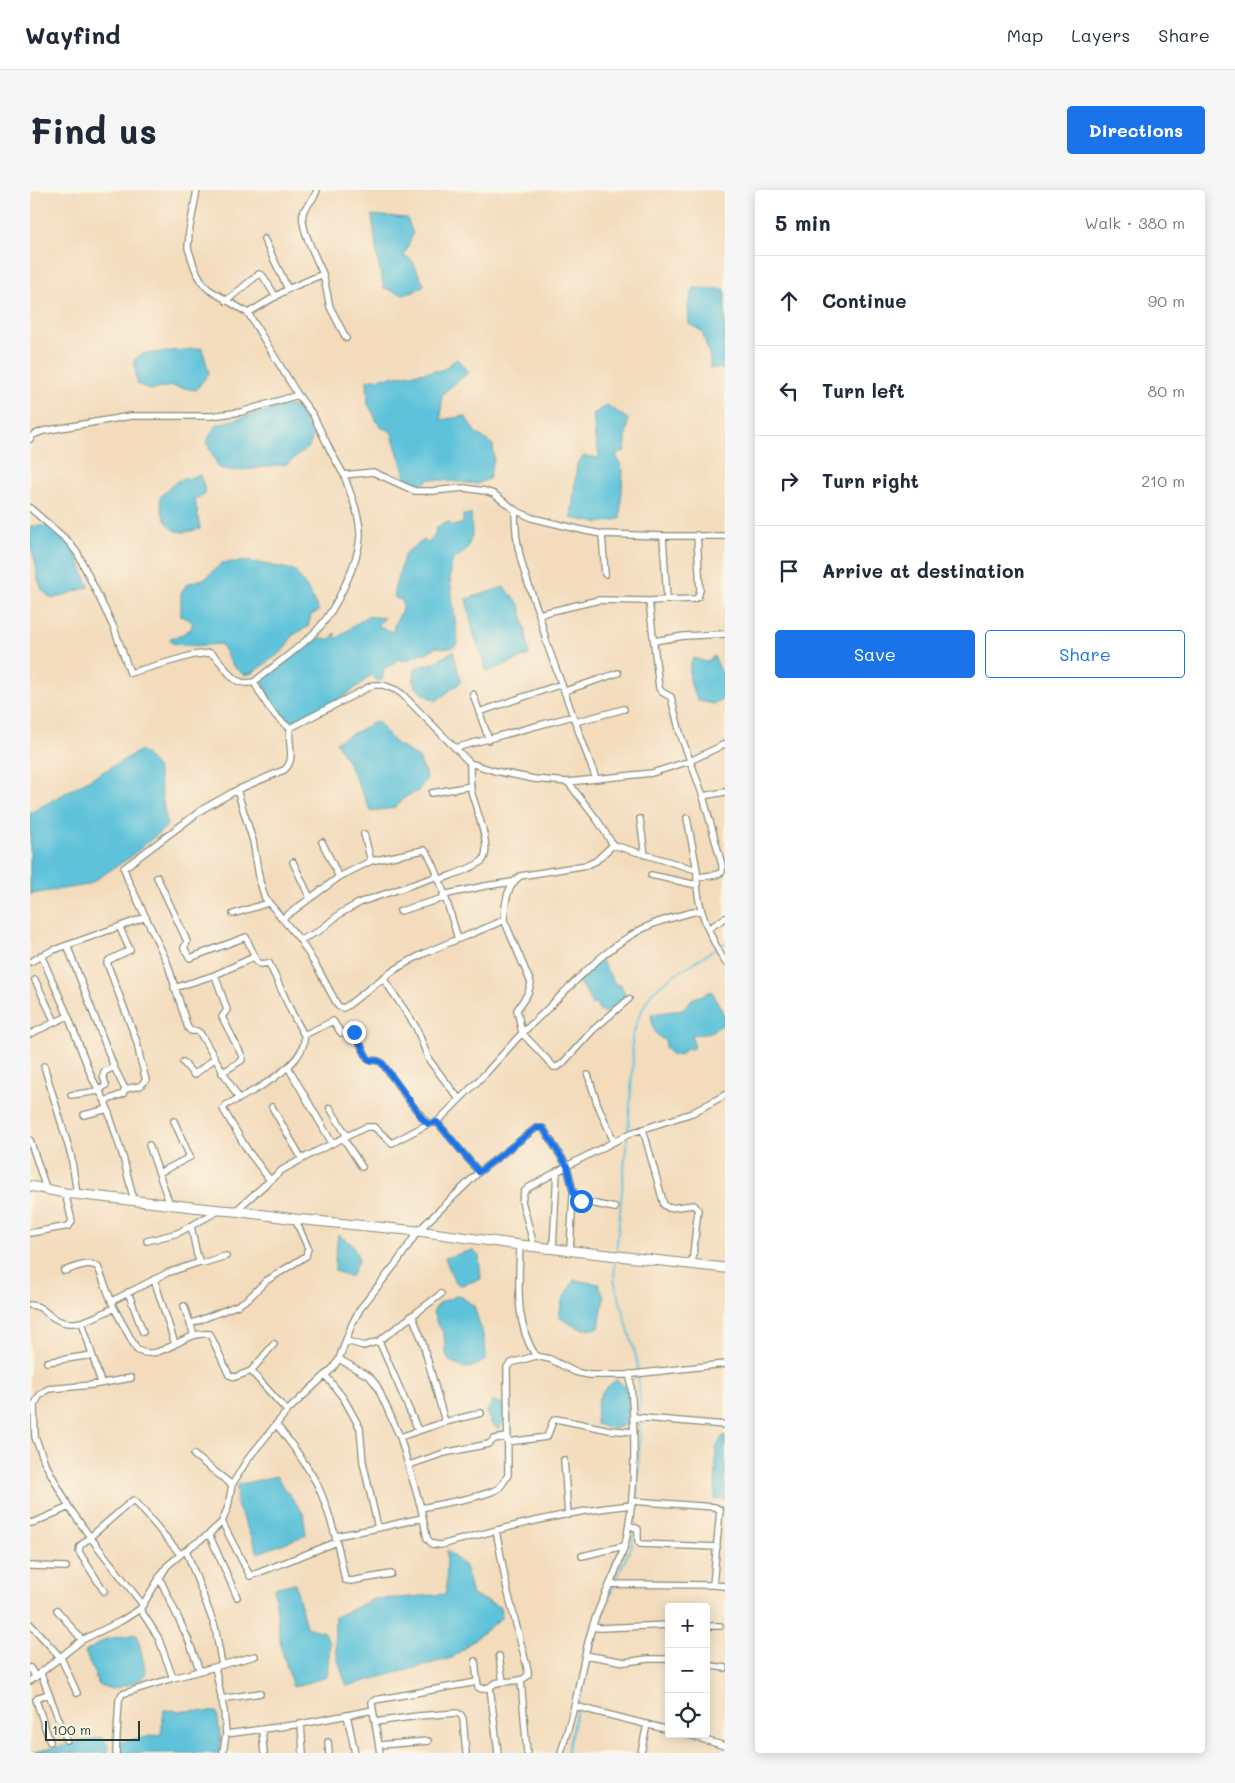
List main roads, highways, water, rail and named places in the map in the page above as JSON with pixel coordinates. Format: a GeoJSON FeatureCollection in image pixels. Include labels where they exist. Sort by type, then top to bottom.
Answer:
{"type":"FeatureCollection","features":[{"type":"Feature","properties":{"kind":"main road"},"geometry":{"type":"LineString","coordinates":[[30,1186],[65,1193],[235,1210],[295,1219],[418,1231],[725,1268]]}},
{"type":"Feature","properties":{"kind":"water"},"geometry":{"type":"Polygon","coordinates":[[[372,215],[407,218],[413,234],[404,256],[412,260],[424,285],[409,294],[384,288],[378,262],[372,215]]]}},
{"type":"Feature","properties":{"kind":"water"},"geometry":{"type":"Polygon","coordinates":[[[694,288],[725,289],[725,369],[710,368],[710,358],[702,331],[689,324],[688,305],[694,288]]]}},
{"type":"Feature","properties":{"kind":"water"},"geometry":{"type":"Polygon","coordinates":[[[202,348],[209,373],[196,390],[171,386],[151,390],[137,384],[134,360],[142,354],[202,348]]]}},
{"type":"Feature","properties":{"kind":"water"},"geometry":{"type":"Polygon","coordinates":[[[457,359],[469,372],[442,394],[441,420],[465,416],[475,432],[493,445],[494,459],[489,479],[477,484],[429,479],[421,486],[407,482],[391,431],[380,427],[368,404],[367,380],[442,370],[457,359]]]}},
{"type":"Feature","properties":{"kind":"water"},"geometry":{"type":"Polygon","coordinates":[[[288,405],[297,408],[313,436],[309,447],[287,464],[235,471],[219,468],[206,442],[216,425],[288,405]]]}},
{"type":"Feature","properties":{"kind":"water"},"geometry":{"type":"Polygon","coordinates":[[[607,405],[628,419],[625,451],[616,454],[623,471],[620,519],[599,523],[571,518],[577,464],[584,456],[600,458],[595,438],[593,414],[607,405]]]}},
{"type":"Feature","properties":{"kind":"water"},"geometry":{"type":"Polygon","coordinates":[[[200,475],[206,493],[195,499],[200,529],[185,532],[177,531],[165,519],[160,497],[177,481],[200,475]]]}},
{"type":"Feature","properties":{"kind":"water"},"geometry":{"type":"Polygon","coordinates":[[[471,514],[472,535],[467,550],[452,561],[450,579],[458,643],[451,648],[436,647],[427,653],[420,653],[418,657],[413,655],[412,659],[406,661],[397,659],[394,664],[384,668],[382,680],[377,681],[371,675],[353,690],[334,702],[291,722],[278,713],[270,704],[262,678],[315,638],[330,639],[335,633],[336,639],[367,616],[385,618],[377,625],[393,632],[403,606],[403,601],[395,598],[394,591],[405,553],[424,540],[429,543],[437,527],[448,522],[453,526],[463,523],[463,515],[471,514]]]}},
{"type":"Feature","properties":{"kind":"water"},"geometry":{"type":"Polygon","coordinates":[[[30,526],[50,526],[75,551],[89,587],[52,599],[42,590],[30,545],[30,526]]]}},
{"type":"Feature","properties":{"kind":"water"},"geometry":{"type":"Polygon","coordinates":[[[249,561],[294,570],[307,588],[319,611],[311,615],[308,627],[293,635],[282,652],[252,673],[244,675],[232,665],[221,644],[184,645],[172,643],[170,638],[179,636],[191,629],[193,622],[181,616],[181,593],[187,584],[206,578],[222,563],[249,561]]]}},
{"type":"Feature","properties":{"kind":"water"},"geometry":{"type":"Polygon","coordinates":[[[504,587],[520,605],[529,655],[487,672],[474,635],[466,599],[504,587]]]}},
{"type":"Feature","properties":{"kind":"water"},"geometry":{"type":"Polygon","coordinates":[[[453,651],[461,682],[436,701],[420,692],[413,682],[416,668],[434,663],[453,651]]]}},
{"type":"Feature","properties":{"kind":"water"},"geometry":{"type":"Polygon","coordinates":[[[714,656],[724,678],[725,698],[714,704],[699,701],[691,686],[689,675],[693,658],[707,662],[714,656]]]}},
{"type":"Feature","properties":{"kind":"water"},"geometry":{"type":"Polygon","coordinates":[[[377,721],[394,742],[419,758],[427,778],[418,791],[407,796],[394,808],[371,811],[336,742],[377,721]]]}},
{"type":"Feature","properties":{"kind":"water"},"geometry":{"type":"Polygon","coordinates":[[[141,750],[157,767],[167,826],[129,858],[88,885],[30,894],[30,813],[141,750]]]}},
{"type":"Feature","properties":{"kind":"water"},"geometry":{"type":"Polygon","coordinates":[[[600,959],[616,985],[621,985],[625,993],[624,1000],[606,1013],[599,1010],[596,1004],[592,1005],[586,992],[577,980],[600,959]]]}},
{"type":"Feature","properties":{"kind":"water"},"geometry":{"type":"Polygon","coordinates":[[[712,991],[725,1017],[725,1023],[706,1034],[693,1034],[692,1038],[695,1047],[691,1049],[686,1048],[681,1054],[673,1056],[665,1048],[666,1041],[658,1036],[654,1030],[651,1014],[682,1010],[692,999],[712,991]]]}},
{"type":"Feature","properties":{"kind":"water"},"geometry":{"type":"Polygon","coordinates":[[[338,1235],[352,1244],[359,1259],[351,1277],[335,1271],[338,1235]]]}},
{"type":"Feature","properties":{"kind":"water"},"geometry":{"type":"Polygon","coordinates":[[[473,1250],[479,1256],[481,1279],[461,1285],[454,1281],[445,1258],[473,1250]]]}},
{"type":"Feature","properties":{"kind":"water"},"geometry":{"type":"Polygon","coordinates":[[[574,1280],[599,1284],[604,1296],[599,1328],[588,1329],[578,1327],[559,1317],[562,1301],[574,1280]]]}},
{"type":"Feature","properties":{"kind":"water"},"geometry":{"type":"Polygon","coordinates":[[[459,1295],[474,1306],[483,1335],[487,1359],[468,1368],[448,1360],[445,1350],[444,1333],[437,1324],[433,1312],[439,1303],[459,1295]]]}},
{"type":"Feature","properties":{"kind":"water"},"geometry":{"type":"Polygon","coordinates":[[[616,1380],[629,1389],[629,1420],[617,1428],[610,1428],[596,1424],[597,1409],[601,1394],[616,1380]]]}},
{"type":"Feature","properties":{"kind":"water"},"geometry":{"type":"Polygon","coordinates":[[[493,1401],[509,1406],[503,1423],[498,1429],[492,1424],[486,1413],[493,1401]]]}},
{"type":"Feature","properties":{"kind":"water"},"geometry":{"type":"Polygon","coordinates":[[[725,1435],[725,1501],[724,1499],[715,1499],[716,1448],[725,1435]]]}},
{"type":"Feature","properties":{"kind":"water"},"geometry":{"type":"Polygon","coordinates":[[[276,1476],[303,1513],[306,1535],[258,1553],[236,1503],[237,1485],[276,1476]]]}},
{"type":"Feature","properties":{"kind":"water"},"geometry":{"type":"Polygon","coordinates":[[[447,1550],[465,1566],[472,1595],[500,1607],[502,1617],[452,1658],[347,1686],[336,1652],[335,1617],[374,1599],[446,1594],[447,1550]]]}},
{"type":"Feature","properties":{"kind":"water"},"geometry":{"type":"Polygon","coordinates":[[[295,1583],[306,1627],[324,1632],[330,1643],[327,1677],[293,1687],[281,1647],[274,1588],[295,1583]]]}},
{"type":"Feature","properties":{"kind":"water"},"geometry":{"type":"Polygon","coordinates":[[[137,1634],[146,1673],[139,1681],[112,1689],[99,1685],[85,1652],[106,1639],[137,1634]]]}},
{"type":"Feature","properties":{"kind":"water"},"geometry":{"type":"Polygon","coordinates":[[[164,1710],[217,1712],[221,1742],[219,1753],[120,1753],[121,1742],[161,1734],[164,1710]]]}},
{"type":"Feature","properties":{"kind":"water"},"geometry":{"type":"Polygon","coordinates":[[[102,1737],[109,1748],[108,1753],[30,1753],[102,1737]]]}},
{"type":"Feature","properties":{"kind":"waterway"},"geometry":{"type":"LineString","coordinates":[[628,1133],[633,1063],[632,1039],[638,1018],[651,993],[672,976],[725,943]]}},
{"type":"Feature","properties":{"kind":"waterway"},"geometry":{"type":"LineString","coordinates":[[616,1253],[627,1138]]}},
{"type":"Feature","properties":{"kind":"waterway"},"geometry":{"type":"LineString","coordinates":[[615,1260],[614,1280],[637,1360],[640,1397],[637,1499]]}},
{"type":"Feature","properties":{"kind":"waterway"},"geometry":{"type":"LineString","coordinates":[[591,1653],[607,1601],[632,1544],[636,1504]]}},
{"type":"Feature","properties":{"kind":"waterway"},"geometry":{"type":"LineString","coordinates":[[578,1704],[589,1658]]}},
{"type":"Feature","properties":{"kind":"waterway"},"geometry":{"type":"LineString","coordinates":[[567,1753],[577,1709]]}}]}
